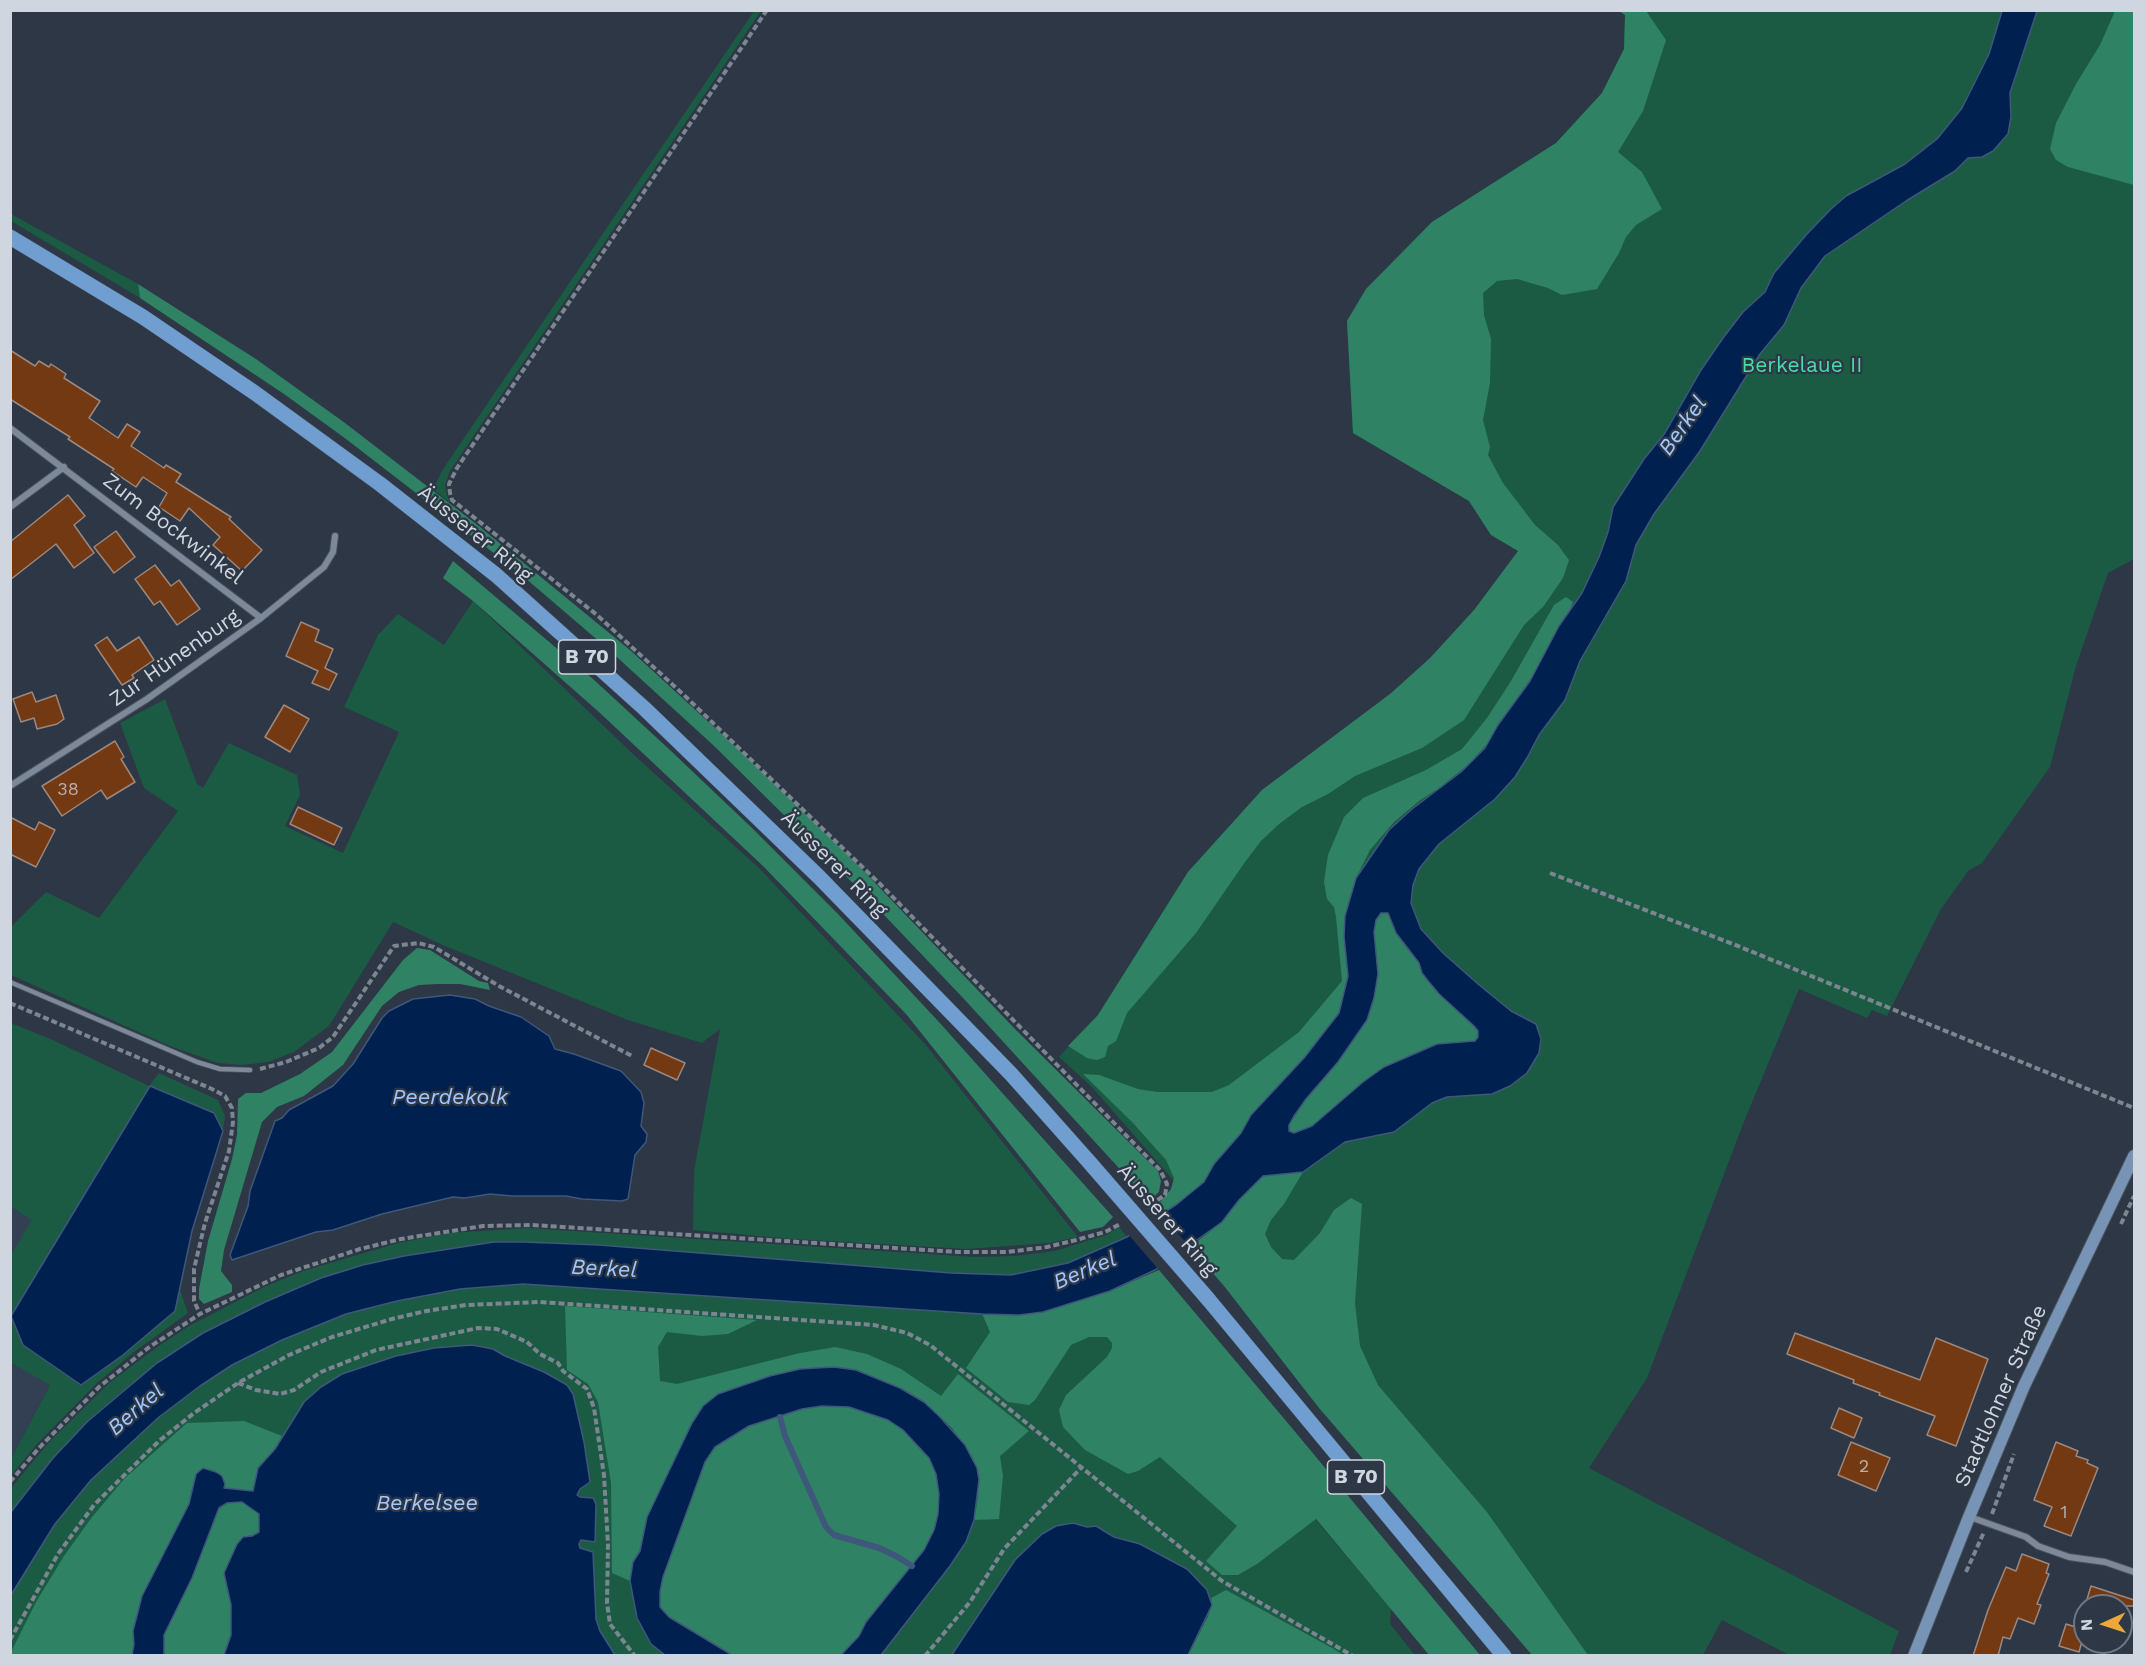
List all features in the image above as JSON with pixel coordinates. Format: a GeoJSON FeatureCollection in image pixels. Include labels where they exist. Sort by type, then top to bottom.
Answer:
{"type":"FeatureCollection","features":[{"type":"Feature","properties":{"kind":"main road","name":"Äusserer Ring"},"geometry":{"type":"LineString","coordinates":[[10,237],[143,317],[255,393],[380,484],[496,575],[645,709],[819,877],[1011,1074],[1208,1299],[1504,1656]]}},
{"type":"Feature","properties":{"kind":"street","name":"Zum Bockwinkel"},"geometry":{"type":"LineString","coordinates":[[10,428],[64,466],[261,618]]}},
{"type":"Feature","properties":{"kind":"street"},"geometry":{"type":"LineString","coordinates":[[10,507],[64,466]]}},
{"type":"Feature","properties":{"kind":"street","name":"Zur Hünenburg"},"geometry":{"type":"LineString","coordinates":[[10,786],[147,699],[261,618],[324,567],[333,552],[335,536]]}},
{"type":"Feature","properties":{"kind":"street","name":"Stadtlohner Straße"},"geometry":{"type":"LineString","coordinates":[[1914,1656],[2024,1386],[2134,1156]]}},
{"type":"Feature","properties":{"kind":"street"},"geometry":{"type":"LineString","coordinates":[[1969,1517],[2026,1537],[2038,1546],[2069,1557],[2105,1562],[2134,1572]]}},
{"type":"Feature","properties":{"kind":"lane"},"geometry":{"type":"LineString","coordinates":[[10,982],[197,1062],[220,1068],[250,1070]]}},
{"type":"Feature","properties":{"kind":"path"},"geometry":{"type":"LineString","coordinates":[[767,10],[457,468],[449,484],[452,500],[597,615],[686,697],[880,884],[1160,1170],[1167,1184],[1165,1195],[1146,1207]]}},
{"type":"Feature","properties":{"kind":"path"},"geometry":{"type":"LineString","coordinates":[[1550,873],[1733,944],[2134,1108]]}},
{"type":"Feature","properties":{"kind":"path"},"geometry":{"type":"LineString","coordinates":[[250,1070],[268,1068],[319,1048],[333,1037],[394,946],[418,943],[434,947],[499,986],[632,1056]]}},
{"type":"Feature","properties":{"kind":"path"},"geometry":{"type":"LineString","coordinates":[[10,1003],[225,1096],[232,1108],[233,1122],[229,1151],[205,1223],[194,1269],[194,1301],[200,1314]]}},
{"type":"Feature","properties":{"kind":"path"},"geometry":{"type":"LineString","coordinates":[[2119,1228],[2134,1196]]}},
{"type":"Feature","properties":{"kind":"path"},"geometry":{"type":"LineString","coordinates":[[10,1482],[39,1448],[99,1387],[148,1348],[200,1314],[281,1275],[360,1249],[441,1232],[508,1224],[958,1252],[1007,1252],[1047,1247],[1105,1232],[1127,1220]]}},
{"type":"Feature","properties":{"kind":"path"},"geometry":{"type":"LineString","coordinates":[[10,1640],[58,1554],[94,1505],[159,1441],[194,1413],[238,1383],[271,1364],[332,1337],[392,1319],[466,1305],[572,1303],[874,1325],[907,1333],[930,1345],[1222,1581],[1353,1656]]}},
{"type":"Feature","properties":{"kind":"path"},"geometry":{"type":"LineString","coordinates":[[238,1383],[256,1390],[280,1394],[294,1390],[321,1372],[376,1350],[478,1328],[497,1329],[527,1342],[540,1354],[558,1363],[563,1371],[587,1389],[594,1408],[604,1475],[608,1545],[607,1603],[610,1624],[634,1656]]}},
{"type":"Feature","properties":{"kind":"path"},"geometry":{"type":"LineString","coordinates":[[1964,1577],[1988,1524],[2016,1449]]}},
{"type":"Feature","properties":{"kind":"path"},"geometry":{"type":"LineString","coordinates":[[926,1656],[970,1602],[1004,1550],[1081,1468]]}},
{"type":"Feature","properties":{"kind":"shaded area"},"geometry":{"type":"Polygon","coordinates":[[[11,1207],[33,1220],[11,1257],[11,1207]]]}},
{"type":"Feature","properties":{"kind":"shaded area"},"geometry":{"type":"Polygon","coordinates":[[[11,1363],[50,1384],[11,1459],[11,1363]]]}},
{"type":"Feature","properties":{"kind":"green space"},"geometry":{"type":"Polygon","coordinates":[[[754,11],[761,11],[450,471],[445,485],[450,503],[433,489],[443,469],[754,11]]]}},
{"type":"Feature","properties":{"kind":"green space","name":"Berkelaue II"},"geometry":{"type":"Polygon","coordinates":[[[1619,11],[2134,11],[2134,559],[2108,573],[2076,666],[2050,767],[1982,863],[1968,871],[1941,909],[1887,1016],[1872,1010],[1867,1018],[1799,989],[1743,1124],[1647,1378],[1589,1468],[1899,1631],[1890,1655],[1789,1655],[1722,1620],[1703,1655],[1588,1655],[1487,1512],[1378,1385],[1187,1196],[1092,1087],[1059,1057],[1098,1015],[1188,872],[1262,790],[1390,694],[1435,725],[1531,558],[1491,535],[1469,501],[1353,433],[1347,321],[1366,289],[1432,222],[1556,143],[1602,93],[1624,49],[1625,15],[1619,11]]]}},
{"type":"Feature","properties":{"kind":"green space"},"geometry":{"type":"Polygon","coordinates":[[[1619,11],[1646,11],[1666,40],[1643,111],[1618,152],[1642,172],[1662,209],[1636,225],[1626,237],[1597,289],[1562,295],[1548,288],[1517,279],[1497,281],[1483,293],[1484,315],[1491,339],[1490,383],[1483,420],[1490,447],[1488,455],[1503,483],[1535,525],[1558,545],[1569,560],[1563,578],[1543,607],[1524,625],[1464,720],[1422,748],[1355,776],[1328,794],[1302,807],[1279,824],[1261,841],[1245,862],[1196,933],[1127,1013],[1116,1041],[1108,1046],[1105,1057],[1097,1060],[1087,1058],[1068,1046],[1098,1015],[1188,872],[1262,790],[1390,694],[1430,658],[1474,610],[1518,551],[1491,535],[1469,501],[1353,433],[1347,321],[1366,289],[1432,222],[1556,143],[1602,93],[1624,49],[1625,15],[1619,11]]]}},
{"type":"Feature","properties":{"kind":"green space"},"geometry":{"type":"Polygon","coordinates":[[[2115,11],[2134,11],[2134,185],[2068,167],[2056,160],[2050,149],[2056,123],[2100,45],[2115,11]]]}},
{"type":"Feature","properties":{"kind":"green space"},"geometry":{"type":"Polygon","coordinates":[[[11,214],[138,284],[140,298],[11,221],[11,214]]]}},
{"type":"Feature","properties":{"kind":"green space"},"geometry":{"type":"Polygon","coordinates":[[[138,284],[256,359],[345,423],[475,523],[630,650],[737,748],[856,863],[1016,1030],[1158,1171],[1161,1181],[1159,1192],[1149,1201],[867,897],[713,745],[608,649],[517,571],[346,439],[284,394],[140,298],[138,284]]]}},
{"type":"Feature","properties":{"kind":"green space"},"geometry":{"type":"Polygon","coordinates":[[[453,561],[592,678],[751,827],[838,914],[939,1022],[1113,1217],[1103,1227],[1080,1232],[906,1014],[763,866],[600,713],[473,601],[443,578],[453,561]]]}},
{"type":"Feature","properties":{"kind":"green space"},"geometry":{"type":"Polygon","coordinates":[[[1566,597],[1573,602],[1569,613],[1535,677],[1495,735],[1469,764],[1394,822],[1370,850],[1356,878],[1347,957],[1348,976],[1339,1013],[1304,1058],[1251,1115],[1241,1133],[1214,1164],[1204,1182],[1161,1215],[1155,1208],[1171,1189],[1174,1178],[1166,1160],[1133,1123],[1083,1074],[1099,1075],[1138,1089],[1157,1092],[1212,1092],[1229,1085],[1299,1032],[1342,981],[1336,917],[1334,907],[1327,899],[1324,882],[1328,855],[1344,817],[1363,798],[1426,770],[1462,749],[1487,718],[1511,681],[1554,605],[1566,597]]]}},
{"type":"Feature","properties":{"kind":"green space"},"geometry":{"type":"Polygon","coordinates":[[[473,601],[634,755],[759,868],[925,1044],[1078,1237],[1049,1243],[967,1249],[793,1239],[693,1230],[694,1171],[720,1029],[702,1043],[628,1020],[445,946],[393,922],[329,1026],[294,1052],[268,1062],[242,1065],[218,1063],[170,1046],[11,975],[11,927],[46,892],[99,918],[178,811],[144,788],[120,723],[165,699],[197,784],[203,788],[229,743],[297,775],[300,795],[285,826],[343,853],[399,732],[344,707],[378,635],[398,614],[444,645],[473,601]]]}},
{"type":"Feature","properties":{"kind":"green space"},"geometry":{"type":"Polygon","coordinates":[[[1381,913],[1388,913],[1396,933],[1420,963],[1422,973],[1439,994],[1474,1026],[1478,1031],[1478,1037],[1475,1041],[1437,1044],[1384,1067],[1312,1126],[1294,1133],[1289,1131],[1289,1125],[1306,1099],[1355,1038],[1375,944],[1376,919],[1381,913]]]}},
{"type":"Feature","properties":{"kind":"green space"},"geometry":{"type":"Polygon","coordinates":[[[417,948],[430,950],[479,981],[488,983],[490,990],[460,984],[438,984],[419,985],[399,992],[382,1006],[343,1065],[304,1096],[277,1107],[262,1122],[224,1250],[221,1271],[232,1285],[232,1292],[204,1304],[199,1299],[199,1289],[208,1241],[237,1135],[238,1099],[246,1093],[261,1093],[300,1074],[332,1052],[403,960],[417,948]]]}},
{"type":"Feature","properties":{"kind":"green space"},"geometry":{"type":"Polygon","coordinates":[[[11,1023],[55,1041],[149,1086],[159,1073],[218,1100],[225,1116],[223,1131],[192,1231],[180,1290],[188,1313],[134,1352],[97,1383],[37,1444],[11,1476],[11,1459],[50,1385],[11,1363],[10,1257],[32,1220],[11,1207],[11,1023]]]}},
{"type":"Feature","properties":{"kind":"green space"},"geometry":{"type":"Polygon","coordinates":[[[1303,1172],[1284,1204],[1271,1220],[1265,1234],[1271,1247],[1282,1259],[1294,1260],[1320,1233],[1334,1210],[1351,1198],[1362,1204],[1355,1303],[1360,1346],[1378,1385],[1487,1512],[1588,1655],[1532,1655],[1319,1408],[1224,1286],[1190,1247],[1222,1222],[1239,1200],[1263,1176],[1303,1172]]]}},
{"type":"Feature","properties":{"kind":"green space"},"geometry":{"type":"Polygon","coordinates":[[[1119,1227],[1127,1237],[1068,1263],[1011,1275],[951,1273],[524,1242],[494,1242],[363,1265],[120,1393],[88,1421],[53,1458],[11,1512],[11,1488],[49,1442],[109,1383],[160,1345],[189,1326],[264,1287],[303,1271],[398,1243],[450,1233],[527,1228],[975,1257],[1015,1256],[1055,1251],[1106,1235],[1119,1227]]]}},
{"type":"Feature","properties":{"kind":"green space"},"geometry":{"type":"Polygon","coordinates":[[[1159,1270],[1480,1655],[1429,1655],[1316,1519],[1257,1564],[1238,1575],[1222,1575],[1206,1561],[1237,1526],[1160,1457],[1138,1471],[1128,1474],[1085,1450],[1063,1427],[1059,1410],[1066,1395],[1107,1357],[1112,1343],[1107,1337],[1089,1337],[1071,1345],[1035,1400],[1029,1405],[1008,1402],[966,1368],[990,1332],[982,1314],[1019,1315],[1043,1312],[1110,1291],[1159,1270]]]}},
{"type":"Feature","properties":{"kind":"green space"},"geometry":{"type":"Polygon","coordinates":[[[523,1284],[982,1314],[988,1327],[1130,1299],[1310,1523],[1315,1519],[1391,1609],[1390,1624],[1415,1655],[1188,1655],[1208,1616],[1187,1569],[1140,1544],[1114,1537],[1096,1526],[1087,1527],[1073,1523],[1015,1560],[951,1655],[881,1655],[950,1566],[974,1520],[637,1618],[651,1644],[665,1655],[615,1655],[600,1631],[596,1619],[593,1552],[580,1548],[579,1544],[581,1540],[594,1542],[586,1498],[577,1495],[580,1489],[590,1482],[577,1410],[544,1372],[493,1349],[472,1345],[434,1348],[367,1365],[342,1374],[321,1387],[224,1655],[164,1655],[134,1644],[132,1655],[11,1656],[11,1595],[55,1524],[91,1480],[124,1448],[159,1417],[200,1386],[232,1365],[282,1340],[346,1314],[460,1289],[523,1284]]]}},
{"type":"Feature","properties":{"kind":"green space"},"geometry":{"type":"Polygon","coordinates":[[[565,1306],[757,1320],[728,1334],[702,1336],[667,1332],[658,1347],[660,1381],[677,1384],[800,1353],[835,1347],[867,1354],[901,1369],[941,1396],[958,1374],[1029,1431],[1000,1456],[1003,1476],[999,1519],[974,1520],[978,1497],[973,1458],[952,1428],[924,1402],[900,1388],[856,1370],[834,1367],[800,1369],[770,1376],[718,1394],[703,1406],[692,1423],[647,1517],[640,1551],[633,1562],[630,1581],[612,1573],[611,1483],[598,1402],[588,1384],[567,1370],[565,1306]]]}},
{"type":"Feature","properties":{"kind":"green space"},"geometry":{"type":"Polygon","coordinates":[[[822,1406],[849,1407],[888,1420],[903,1430],[921,1448],[929,1458],[936,1474],[939,1494],[934,1530],[924,1550],[866,1622],[859,1636],[841,1655],[732,1655],[669,1617],[660,1607],[663,1577],[705,1462],[715,1447],[749,1426],[802,1409],[822,1406]]]}},
{"type":"Feature","properties":{"kind":"green space"},"geometry":{"type":"Polygon","coordinates":[[[244,1421],[282,1436],[275,1449],[258,1468],[255,1480],[253,1491],[260,1520],[259,1532],[243,1537],[225,1581],[231,1605],[231,1635],[224,1655],[164,1655],[164,1635],[192,1578],[217,1514],[225,1484],[196,1474],[189,1504],[164,1554],[133,1631],[132,1655],[11,1656],[36,1602],[64,1556],[92,1517],[125,1478],[187,1423],[244,1421]]]}},
{"type":"Feature","properties":{"kind":"green space"},"geometry":{"type":"Polygon","coordinates":[[[1226,1590],[1343,1655],[1188,1656],[1208,1616],[1212,1605],[1211,1598],[1226,1590]]]}},
{"type":"Feature","properties":{"kind":"water","name":"Berkel"},"geometry":{"type":"Polygon","coordinates":[[[2002,11],[2037,11],[2010,93],[2011,117],[2008,134],[1993,151],[1982,157],[1968,158],[1955,171],[1825,256],[1801,288],[1784,325],[1760,354],[1700,451],[1654,514],[1636,545],[1626,581],[1580,661],[1565,700],[1539,735],[1515,777],[1495,799],[1439,844],[1419,869],[1413,885],[1411,903],[1421,929],[1443,953],[1478,984],[1511,1011],[1536,1024],[1541,1039],[1539,1053],[1527,1073],[1510,1086],[1492,1094],[1447,1097],[1432,1103],[1394,1132],[1345,1142],[1303,1172],[1263,1176],[1239,1200],[1222,1222],[1155,1270],[1110,1291],[1043,1312],[1019,1315],[982,1314],[523,1284],[460,1289],[346,1314],[282,1340],[232,1365],[159,1417],[91,1480],[55,1524],[11,1595],[11,1512],[53,1458],[88,1421],[157,1363],[203,1333],[265,1302],[321,1278],[363,1265],[404,1256],[494,1242],[599,1245],[951,1273],[1011,1275],[1068,1263],[1127,1237],[1177,1204],[1204,1182],[1214,1164],[1241,1133],[1251,1115],[1304,1058],[1339,1013],[1348,976],[1344,936],[1345,916],[1356,878],[1389,830],[1412,809],[1461,772],[1485,748],[1498,725],[1530,681],[1559,626],[1582,593],[1599,557],[1608,532],[1613,507],[1644,459],[1665,433],[1701,370],[1723,338],[1743,312],[1765,292],[1774,273],[1831,209],[1846,196],[1905,164],[1937,139],[1962,108],[1989,54],[2002,11]],[[1381,913],[1376,920],[1374,932],[1378,974],[1367,1020],[1338,1062],[1294,1116],[1289,1125],[1289,1131],[1294,1133],[1312,1126],[1384,1067],[1437,1044],[1475,1041],[1478,1037],[1478,1031],[1474,1026],[1439,994],[1422,973],[1419,963],[1396,933],[1388,913],[1381,913]]]}},
{"type":"Feature","properties":{"kind":"water","name":"Peerdekolk"},"geometry":{"type":"Polygon","coordinates":[[[450,995],[475,999],[521,1017],[549,1036],[555,1049],[621,1071],[641,1092],[644,1103],[641,1126],[647,1134],[646,1142],[635,1155],[628,1199],[622,1201],[566,1196],[490,1194],[465,1198],[453,1197],[382,1214],[333,1230],[316,1232],[232,1260],[230,1255],[275,1121],[282,1118],[289,1110],[333,1086],[353,1064],[382,1018],[389,1011],[413,999],[450,995]]]}},
{"type":"Feature","properties":{"kind":"water"},"geometry":{"type":"Polygon","coordinates":[[[150,1086],[214,1113],[223,1131],[192,1231],[175,1311],[123,1355],[81,1385],[23,1345],[11,1316],[150,1086]]]}},
{"type":"Feature","properties":{"kind":"water","name":"Berkelsee"},"geometry":{"type":"Polygon","coordinates":[[[472,1345],[493,1349],[544,1372],[567,1385],[573,1394],[590,1482],[580,1489],[577,1495],[593,1498],[596,1504],[595,1542],[581,1540],[579,1544],[580,1548],[593,1552],[596,1619],[600,1631],[615,1655],[224,1655],[231,1635],[231,1605],[224,1573],[237,1544],[243,1537],[259,1532],[259,1514],[242,1502],[227,1503],[219,1508],[192,1578],[164,1635],[164,1655],[132,1655],[133,1631],[142,1596],[189,1504],[196,1474],[203,1468],[222,1476],[224,1488],[253,1491],[258,1468],[275,1449],[304,1402],[321,1387],[342,1374],[396,1356],[434,1348],[472,1345]]]}},
{"type":"Feature","properties":{"kind":"water"},"geometry":{"type":"Polygon","coordinates":[[[834,1367],[856,1370],[900,1388],[924,1402],[965,1445],[977,1468],[979,1480],[974,1520],[966,1542],[881,1655],[841,1655],[859,1636],[866,1622],[924,1550],[934,1530],[938,1514],[939,1494],[936,1474],[929,1458],[903,1430],[888,1420],[849,1407],[822,1406],[802,1409],[749,1426],[715,1447],[705,1462],[663,1577],[660,1592],[660,1607],[669,1617],[732,1655],[665,1655],[651,1644],[637,1618],[630,1581],[633,1562],[640,1551],[647,1517],[692,1423],[703,1406],[718,1394],[770,1376],[800,1369],[834,1367]]]}},
{"type":"Feature","properties":{"kind":"water"},"geometry":{"type":"Polygon","coordinates":[[[1073,1523],[1087,1527],[1096,1526],[1114,1537],[1140,1544],[1187,1569],[1207,1590],[1212,1605],[1188,1655],[951,1656],[1015,1560],[1042,1534],[1056,1526],[1073,1523]]]}},
{"type":"Feature","properties":{"kind":"pier"},"geometry":{"type":"Polygon","coordinates":[[[1159,1212],[1192,1249],[1159,1270],[1127,1233],[1159,1212]]]}},
{"type":"Feature","properties":{"kind":"building"},"geometry":{"type":"Polygon","coordinates":[[[10,350],[35,366],[39,361],[49,367],[51,364],[66,374],[64,378],[100,401],[89,418],[118,438],[127,424],[140,432],[131,446],[164,468],[166,465],[181,474],[176,482],[231,517],[229,519],[262,550],[242,571],[213,545],[220,537],[189,508],[180,521],[159,507],[167,493],[143,477],[136,487],[112,471],[114,469],[68,439],[70,437],[10,399],[10,350]]]}},
{"type":"Feature","properties":{"kind":"building"},"geometry":{"type":"Polygon","coordinates":[[[68,495],[85,516],[74,525],[94,553],[74,568],[56,544],[10,580],[10,542],[68,495]]]}},
{"type":"Feature","properties":{"kind":"building"},"geometry":{"type":"Polygon","coordinates":[[[116,531],[135,557],[114,573],[94,547],[116,531]]]}},
{"type":"Feature","properties":{"kind":"building"},"geometry":{"type":"Polygon","coordinates":[[[155,565],[171,586],[179,580],[200,609],[177,625],[160,601],[154,605],[135,579],[155,565]]]}},
{"type":"Feature","properties":{"kind":"building"},"geometry":{"type":"Polygon","coordinates":[[[301,622],[319,630],[315,641],[333,649],[325,668],[337,674],[329,690],[312,683],[318,671],[286,656],[301,622]]]}},
{"type":"Feature","properties":{"kind":"building"},"geometry":{"type":"Polygon","coordinates":[[[107,637],[117,651],[139,637],[154,660],[132,675],[134,678],[122,685],[95,645],[107,637]]]}},
{"type":"Feature","properties":{"kind":"building"},"geometry":{"type":"Polygon","coordinates":[[[32,692],[36,702],[56,695],[64,719],[57,724],[37,729],[34,718],[21,722],[13,699],[32,692]]]}},
{"type":"Feature","properties":{"kind":"building"},"geometry":{"type":"Polygon","coordinates":[[[284,705],[309,719],[290,752],[265,737],[284,705]]]}},
{"type":"Feature","properties":{"kind":"building"},"geometry":{"type":"Polygon","coordinates":[[[115,741],[124,757],[121,759],[135,782],[107,799],[101,790],[62,816],[42,786],[115,741]]]}},
{"type":"Feature","properties":{"kind":"building"},"geometry":{"type":"Polygon","coordinates":[[[298,807],[342,828],[334,845],[290,824],[298,807]]]}},
{"type":"Feature","properties":{"kind":"building"},"geometry":{"type":"Polygon","coordinates":[[[10,817],[35,830],[39,822],[55,830],[36,867],[10,854],[10,817]]]}},
{"type":"Feature","properties":{"kind":"building"},"geometry":{"type":"Polygon","coordinates":[[[651,1048],[685,1063],[677,1080],[644,1065],[651,1048]]]}},
{"type":"Feature","properties":{"kind":"building"},"geometry":{"type":"Polygon","coordinates":[[[1795,1333],[1920,1380],[1936,1338],[1988,1359],[1956,1446],[1927,1435],[1935,1416],[1879,1395],[1880,1393],[1853,1383],[1854,1380],[1787,1354],[1795,1333]]]}},
{"type":"Feature","properties":{"kind":"building"},"geometry":{"type":"Polygon","coordinates":[[[1839,1408],[1862,1418],[1854,1438],[1831,1428],[1839,1408]]]}},
{"type":"Feature","properties":{"kind":"building"},"geometry":{"type":"Polygon","coordinates":[[[1851,1442],[1890,1458],[1876,1491],[1838,1475],[1851,1442]]]}},
{"type":"Feature","properties":{"kind":"building"},"geometry":{"type":"Polygon","coordinates":[[[2056,1442],[2078,1451],[2076,1456],[2088,1460],[2087,1463],[2098,1468],[2071,1536],[2044,1526],[2052,1507],[2034,1500],[2056,1442]]]}},
{"type":"Feature","properties":{"kind":"building"},"geometry":{"type":"Polygon","coordinates":[[[2022,1554],[2049,1564],[2046,1573],[2049,1574],[2037,1604],[2041,1605],[2034,1624],[2018,1618],[2010,1639],[2003,1637],[1998,1656],[1973,1656],[1988,1610],[2006,1567],[2016,1571],[2022,1554]]]}},
{"type":"Feature","properties":{"kind":"building"},"geometry":{"type":"Polygon","coordinates":[[[2091,1586],[2116,1594],[2089,1594],[2091,1586]]]}},
{"type":"Feature","properties":{"kind":"building"},"geometry":{"type":"Polygon","coordinates":[[[2066,1624],[2073,1626],[2073,1650],[2059,1646],[2066,1624]]]}},
{"type":"Feature","properties":{"kind":"waterway"},"geometry":{"type":"LineString","coordinates":[[780,1417],[785,1436],[826,1527],[834,1535],[879,1548],[912,1566]]}}]}
